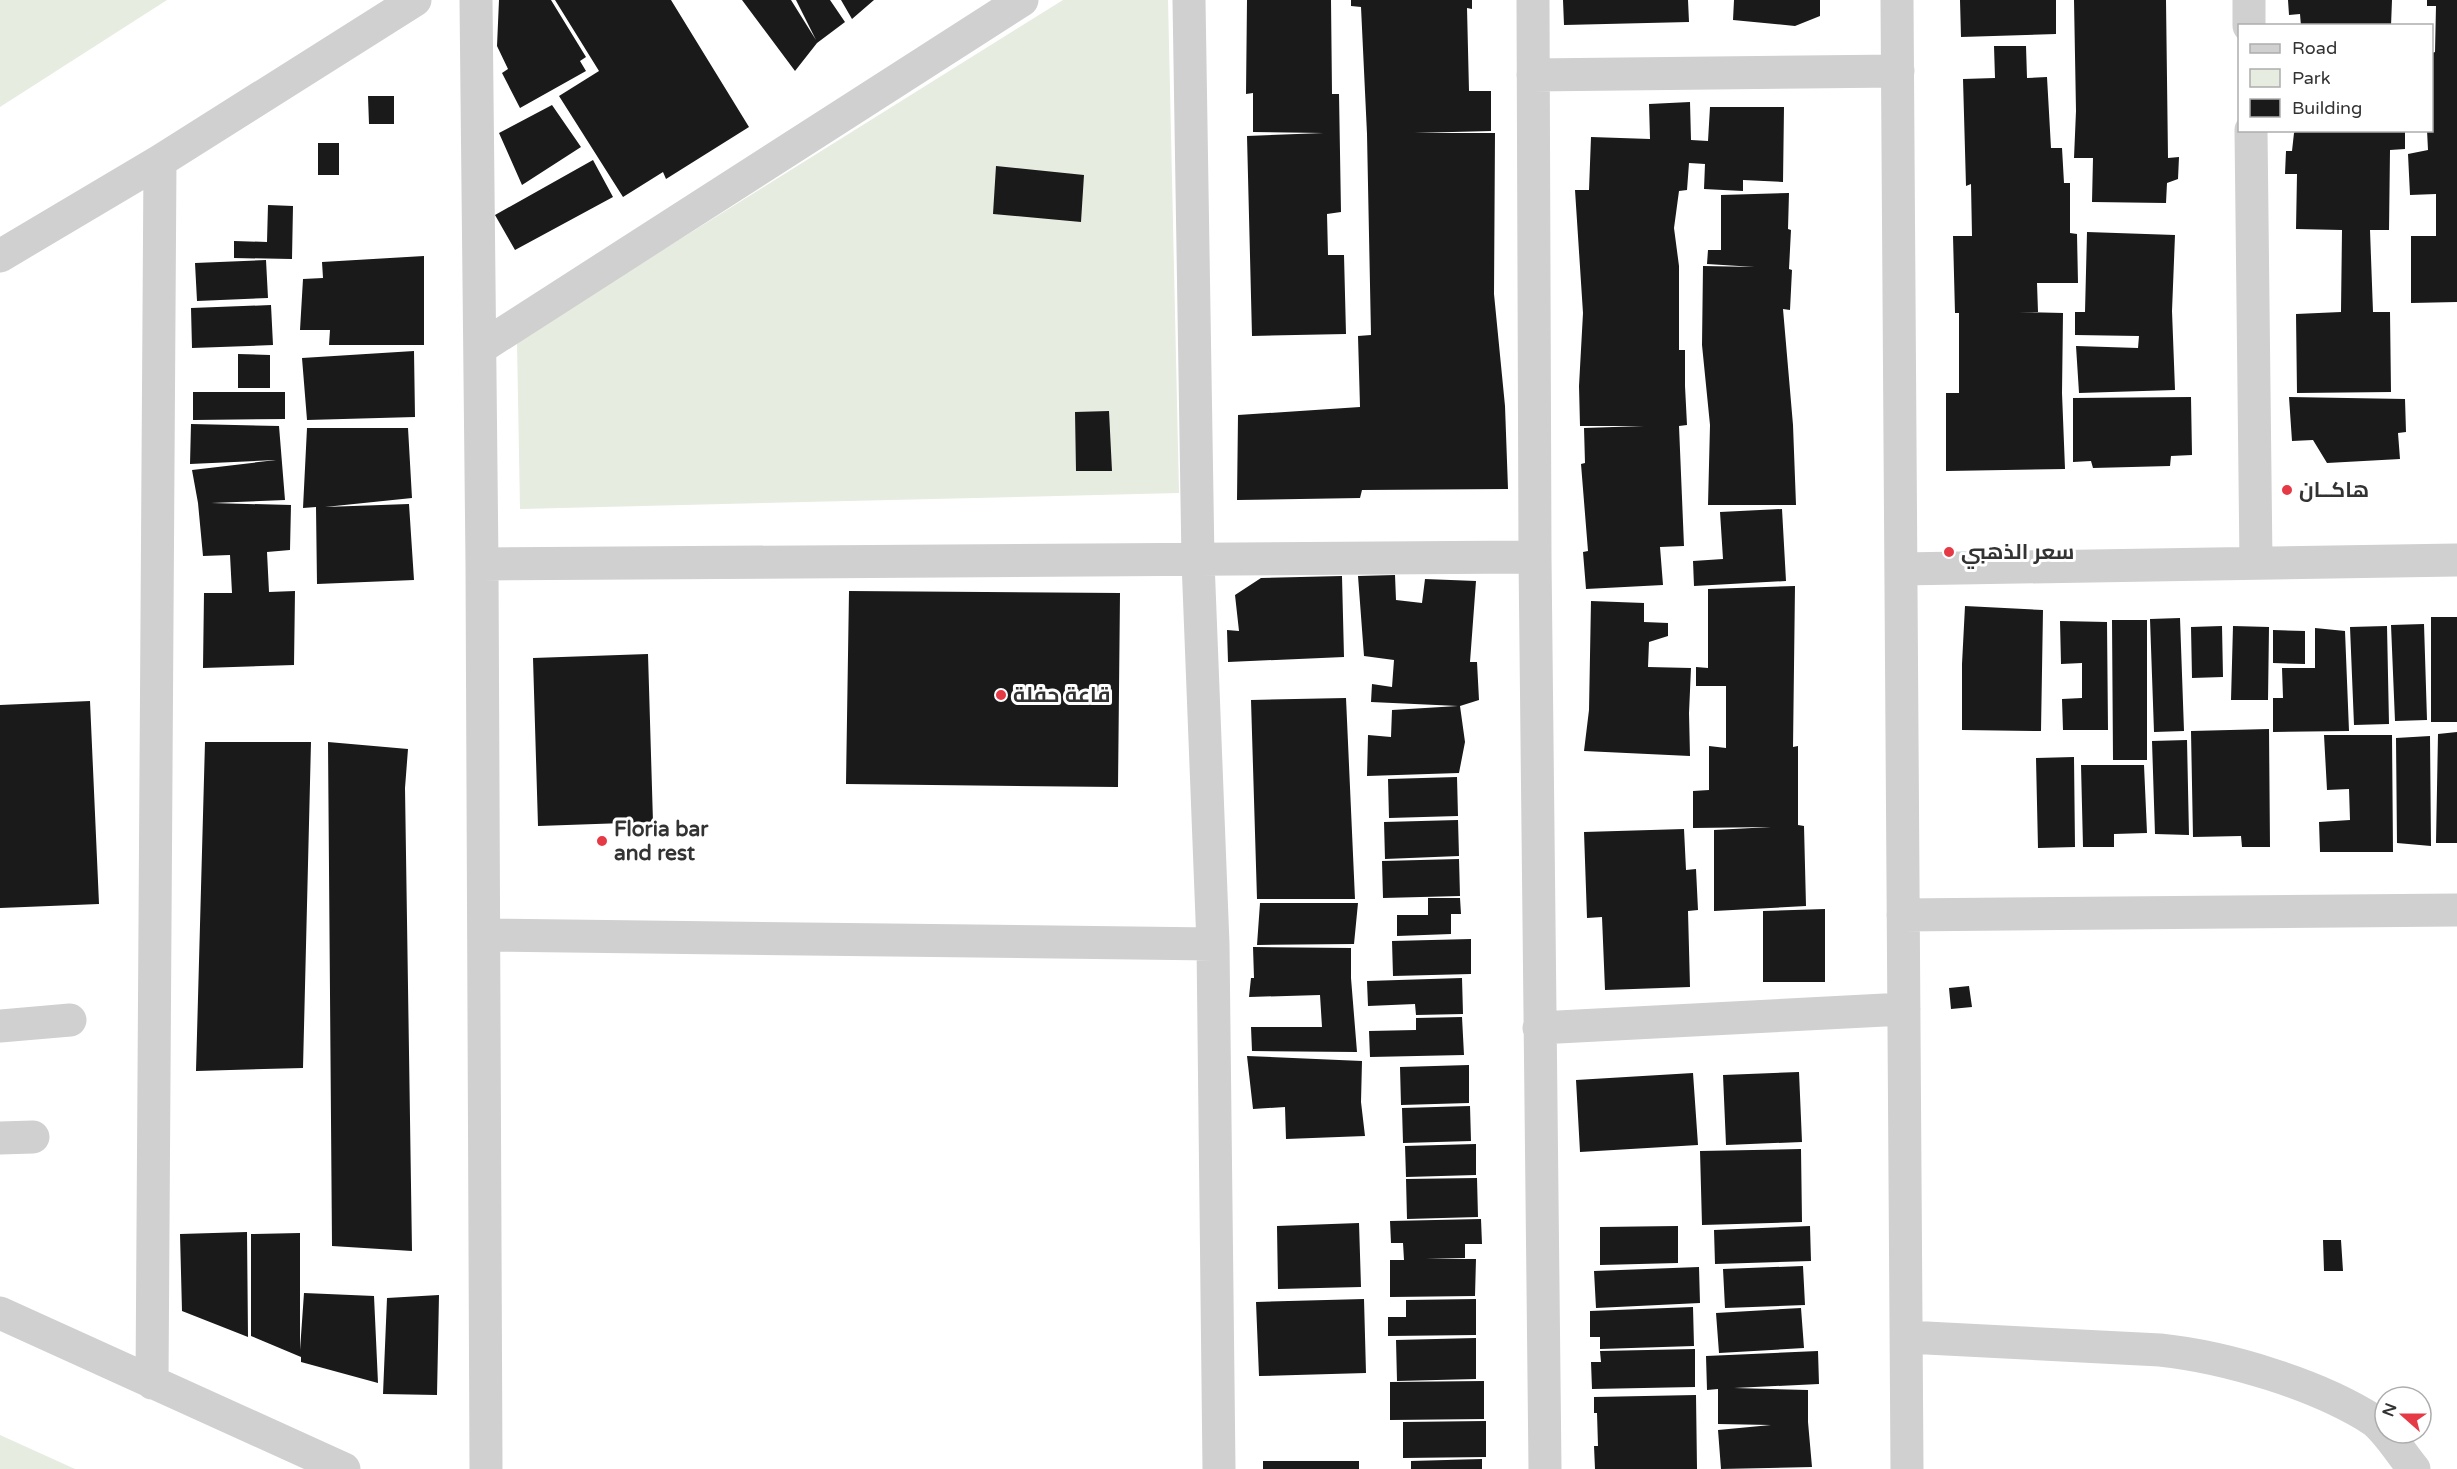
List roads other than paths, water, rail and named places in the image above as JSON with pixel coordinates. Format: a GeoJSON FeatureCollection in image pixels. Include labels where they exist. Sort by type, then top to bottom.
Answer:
{"type":"FeatureCollection","features":[{"type":"Feature","properties":{"kind":"street"},"geometry":{"type":"LineString","coordinates":[[0,256],[160,161],[415,0]]}},
{"type":"Feature","properties":{"kind":"street"},"geometry":{"type":"LineString","coordinates":[[476,0],[482,564],[486,1469]]}},
{"type":"Feature","properties":{"kind":"street"},"geometry":{"type":"LineString","coordinates":[[480,348],[1022,0]]}},
{"type":"Feature","properties":{"kind":"street"},"geometry":{"type":"LineString","coordinates":[[1189,0],[1198,561],[1213,944],[1219,1469]]}},
{"type":"Feature","properties":{"kind":"street"},"geometry":{"type":"LineString","coordinates":[[1533,0],[1535,557],[1545,1469]]}},
{"type":"Feature","properties":{"kind":"street"},"geometry":{"type":"LineString","coordinates":[[1897,0],[1907,1469]]}},
{"type":"Feature","properties":{"kind":"street"},"geometry":{"type":"LineString","coordinates":[[2249,0],[2249,24]]}},
{"type":"Feature","properties":{"kind":"street"},"geometry":{"type":"LineString","coordinates":[[1533,75],[1898,71]]}},
{"type":"Feature","properties":{"kind":"street"},"geometry":{"type":"LineString","coordinates":[[2251,132],[2256,563]]}},
{"type":"Feature","properties":{"kind":"street"},"geometry":{"type":"LineString","coordinates":[[152,1383],[160,161]]}},
{"type":"Feature","properties":{"kind":"street"},"geometry":{"type":"LineString","coordinates":[[482,564],[1535,557]]}},
{"type":"Feature","properties":{"kind":"street"},"geometry":{"type":"LineString","coordinates":[[1901,569],[2457,560]]}},
{"type":"Feature","properties":{"kind":"street"},"geometry":{"type":"LineString","coordinates":[[1903,915],[2457,910]]}},
{"type":"Feature","properties":{"kind":"street"},"geometry":{"type":"LineString","coordinates":[[484,935],[1213,944]]}},
{"type":"Feature","properties":{"kind":"street"},"geometry":{"type":"LineString","coordinates":[[1539,1028],[1904,1009]]}},
{"type":"Feature","properties":{"kind":"street"},"geometry":{"type":"LineString","coordinates":[[0,1026],[70,1020]]}},
{"type":"Feature","properties":{"kind":"street"},"geometry":{"type":"LineString","coordinates":[[0,1138],[33,1137]]}},
{"type":"Feature","properties":{"kind":"street"},"geometry":{"type":"LineString","coordinates":[[0,1313],[344,1469]]}},
{"type":"Feature","properties":{"kind":"street"},"geometry":{"type":"LineString","coordinates":[[1907,1337],[2198,1354],[2307,1386],[2375,1421],[2415,1469]]}},
{"type":"Feature","properties":{"kind":"place","name":"هاكــان"},"geometry":{"type":"Point","coordinates":[2287,490]}},
{"type":"Feature","properties":{"kind":"place","name":"سعر الذهبي"},"geometry":{"type":"Point","coordinates":[1949,552]}},
{"type":"Feature","properties":{"kind":"place","name":"قاعة حفلة"},"geometry":{"type":"Point","coordinates":[1001,695]}},
{"type":"Feature","properties":{"kind":"place","name":"Floria bar and rest"},"geometry":{"type":"Point","coordinates":[602,841]}}]}
